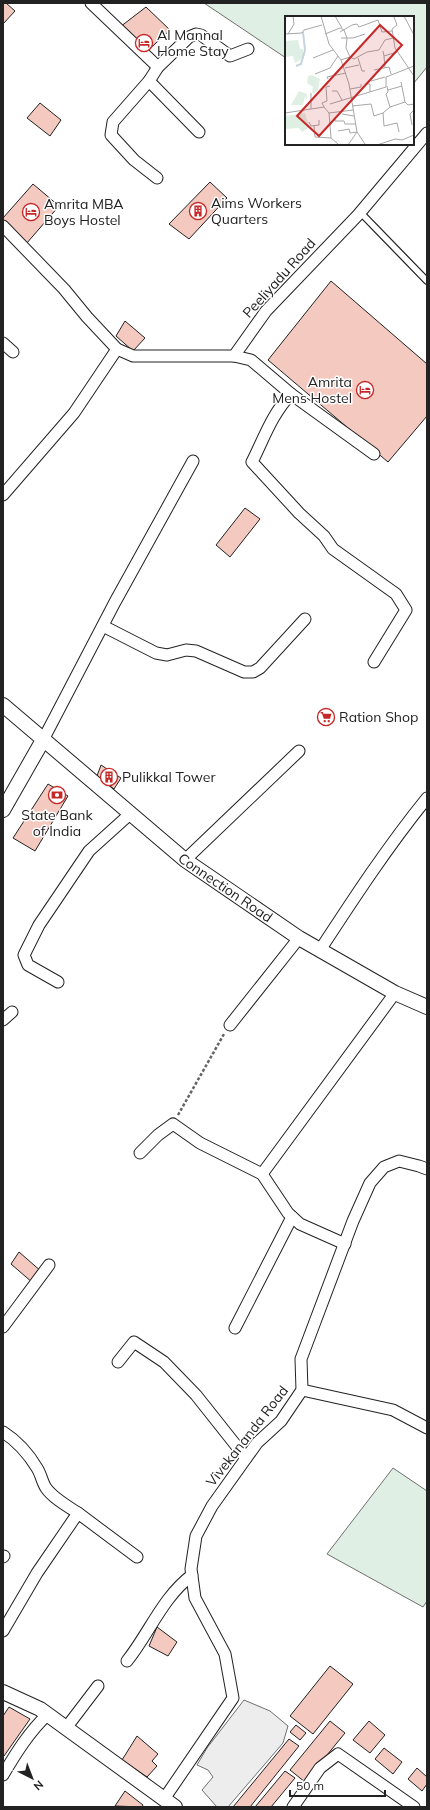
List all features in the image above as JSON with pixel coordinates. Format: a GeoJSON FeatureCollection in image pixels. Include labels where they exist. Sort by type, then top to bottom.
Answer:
{"type":"FeatureCollection","features":[{"type":"Feature","properties":{"kind":"street"},"geometry":{"type":"LineString","coordinates":[[91,3],[158,68]]}},
{"type":"Feature","properties":{"kind":"street"},"geometry":{"type":"LineString","coordinates":[[157,178],[134,160],[111,135],[113,122],[149,81],[158,68],[189,37],[196,34],[201,35],[230,56],[248,49]]}},
{"type":"Feature","properties":{"kind":"street"},"geometry":{"type":"LineString","coordinates":[[149,81],[199,132]]}},
{"type":"Feature","properties":{"kind":"street","name":"Peeliyadu Road"},"geometry":{"type":"LineString","coordinates":[[234,356],[266,311],[360,212],[427,134]]}},
{"type":"Feature","properties":{"kind":"street"},"geometry":{"type":"LineString","coordinates":[[3,226],[64,288],[87,317],[117,348],[133,356],[234,356],[251,360],[291,394],[374,454]]}},
{"type":"Feature","properties":{"kind":"street"},"geometry":{"type":"LineString","coordinates":[[3,343],[13,352]]}},
{"type":"Feature","properties":{"kind":"street"},"geometry":{"type":"LineString","coordinates":[[3,495],[74,413],[117,348]]}},
{"type":"Feature","properties":{"kind":"street"},"geometry":{"type":"LineString","coordinates":[[291,394],[279,407],[252,462],[299,513],[324,536],[333,549],[396,594],[406,610],[374,662]]}},
{"type":"Feature","properties":{"kind":"street"},"geometry":{"type":"LineString","coordinates":[[3,810],[43,740],[193,460]]}},
{"type":"Feature","properties":{"kind":"street"},"geometry":{"type":"LineString","coordinates":[[103,626],[156,653],[167,655],[186,650],[196,651],[244,672],[253,672],[260,668],[305,619]]}},
{"type":"Feature","properties":{"kind":"street","name":"Connection Road"},"geometry":{"type":"LineString","coordinates":[[3,706],[185,860],[299,938],[395,993],[427,1007]]}},
{"type":"Feature","properties":{"kind":"street"},"geometry":{"type":"LineString","coordinates":[[185,860],[299,751]]}},
{"type":"Feature","properties":{"kind":"street"},"geometry":{"type":"LineString","coordinates":[[320,950],[367,878],[403,827],[427,798]]}},
{"type":"Feature","properties":{"kind":"street"},"geometry":{"type":"LineString","coordinates":[[58,982],[28,964],[24,956],[39,925],[89,852],[130,814]]}},
{"type":"Feature","properties":{"kind":"street"},"geometry":{"type":"LineString","coordinates":[[230,1025],[299,938]]}},
{"type":"Feature","properties":{"kind":"street"},"geometry":{"type":"LineString","coordinates":[[262,1174],[395,993]]}},
{"type":"Feature","properties":{"kind":"street"},"geometry":{"type":"LineString","coordinates":[[3,1020],[12,1012]]}},
{"type":"Feature","properties":{"kind":"street"},"geometry":{"type":"LineString","coordinates":[[140,1153],[158,1135],[173,1124],[200,1143],[262,1174],[292,1217],[300,1224],[345,1244]]}},
{"type":"Feature","properties":{"kind":"street","name":"Vivekananda Road"},"geometry":{"type":"LineString","coordinates":[[170,1803],[233,1698],[225,1654],[195,1598],[191,1569],[196,1536],[212,1506],[256,1443],[281,1421],[302,1390],[301,1359],[370,1183],[384,1167],[399,1161],[419,1166],[427,1170]]}},
{"type":"Feature","properties":{"kind":"street"},"geometry":{"type":"LineString","coordinates":[[235,1328],[292,1217]]}},
{"type":"Feature","properties":{"kind":"street"},"geometry":{"type":"LineString","coordinates":[[3,1327],[49,1265]]}},
{"type":"Feature","properties":{"kind":"street"},"geometry":{"type":"LineString","coordinates":[[118,1362],[134,1342],[164,1362],[196,1395],[246,1458]]}},
{"type":"Feature","properties":{"kind":"street"},"geometry":{"type":"LineString","coordinates":[[302,1390],[393,1410],[427,1428]]}},
{"type":"Feature","properties":{"kind":"street"},"geometry":{"type":"LineString","coordinates":[[3,1432],[16,1441],[38,1468],[46,1488],[59,1500],[137,1557]]}},
{"type":"Feature","properties":{"kind":"street"},"geometry":{"type":"LineString","coordinates":[[3,1631],[37,1573],[78,1513]]}},
{"type":"Feature","properties":{"kind":"street"},"geometry":{"type":"LineString","coordinates":[[127,1661],[138,1647],[152,1621],[166,1600],[180,1584],[192,1575]]}},
{"type":"Feature","properties":{"kind":"street"},"geometry":{"type":"LineString","coordinates":[[66,1728],[98,1686]]}},
{"type":"Feature","properties":{"kind":"street"},"geometry":{"type":"LineString","coordinates":[[3,1692],[48,1714],[170,1803]]}},
{"type":"Feature","properties":{"kind":"street"},"geometry":{"type":"LineString","coordinates":[[3,1775],[14,1755],[34,1727],[48,1714]]}},
{"type":"Feature","properties":{"kind":"street"},"geometry":{"type":"LineString","coordinates":[[293,1807],[320,1768],[338,1754],[414,1807]]}},
{"type":"Feature","properties":{"kind":"lane"},"geometry":{"type":"LineString","coordinates":[[360,212],[427,280]]}},
{"type":"Feature","properties":{"kind":"path"},"geometry":{"type":"LineString","coordinates":[[173,1124],[230,1025]]}},
{"type":"Feature","properties":{"kind":"green space"},"geometry":{"type":"Polygon","coordinates":[[[204,3],[427,3],[427,67],[414,83],[414,16],[285,16],[285,57],[204,3]]]}},
{"type":"Feature","properties":{"kind":"green space"},"geometry":{"type":"Polygon","coordinates":[[[393,1468],[427,1491],[427,1601],[423,1607],[327,1554],[393,1468]]]}},
{"type":"Feature","properties":{"kind":"shaded area"},"geometry":{"type":"Polygon","coordinates":[[[244,1700],[270,1711],[288,1726],[283,1743],[228,1807],[217,1807],[202,1790],[213,1777],[208,1770],[197,1765],[207,1748],[244,1700]]]}},
{"type":"Feature","properties":{"kind":"building"},"geometry":{"type":"Polygon","coordinates":[[[3,3],[6,3],[15,11],[3,24],[3,3]]]}},
{"type":"Feature","properties":{"kind":"building","name":"Al Mannal Home Stay"},"geometry":{"type":"Polygon","coordinates":[[[146,7],[170,30],[142,56],[120,27],[146,7]]]}},
{"type":"Feature","properties":{"kind":"building"},"geometry":{"type":"Polygon","coordinates":[[[40,103],[61,120],[50,136],[27,118],[40,103]]]}},
{"type":"Feature","properties":{"kind":"building","name":"Aims Workers Quarters"},"geometry":{"type":"Polygon","coordinates":[[[210,182],[227,198],[189,239],[169,224],[210,182]]]}},
{"type":"Feature","properties":{"kind":"building","name":"Amrita MBA Boys Hostel"},"geometry":{"type":"Polygon","coordinates":[[[33,184],[59,206],[26,244],[3,223],[3,218],[33,184]]]}},
{"type":"Feature","properties":{"kind":"building","name":"Amrita Mens Hostel"},"geometry":{"type":"Polygon","coordinates":[[[331,281],[427,364],[427,416],[388,462],[268,360],[331,281]]]}},
{"type":"Feature","properties":{"kind":"building"},"geometry":{"type":"Polygon","coordinates":[[[125,321],[145,338],[133,351],[116,336],[125,321]]]}},
{"type":"Feature","properties":{"kind":"building"},"geometry":{"type":"Polygon","coordinates":[[[245,508],[260,519],[230,557],[216,545],[245,508]]]}},
{"type":"Feature","properties":{"kind":"building","name":"Pulikkal Tower"},"geometry":{"type":"Polygon","coordinates":[[[101,765],[121,778],[114,789],[97,776],[101,765]]]}},
{"type":"Feature","properties":{"kind":"building"},"geometry":{"type":"Polygon","coordinates":[[[48,784],[68,796],[35,851],[13,838],[48,784]]]}},
{"type":"Feature","properties":{"kind":"building"},"geometry":{"type":"Polygon","coordinates":[[[19,1252],[42,1272],[33,1283],[11,1264],[19,1252]]]}},
{"type":"Feature","properties":{"kind":"building"},"geometry":{"type":"Polygon","coordinates":[[[157,1627],[177,1642],[168,1656],[149,1646],[157,1627]]]}},
{"type":"Feature","properties":{"kind":"building"},"geometry":{"type":"Polygon","coordinates":[[[330,1666],[353,1684],[313,1734],[290,1716],[330,1666]]]}},
{"type":"Feature","properties":{"kind":"building"},"geometry":{"type":"Polygon","coordinates":[[[9,1707],[30,1719],[4,1756],[3,1716],[9,1707]]]}},
{"type":"Feature","properties":{"kind":"building"},"geometry":{"type":"Polygon","coordinates":[[[330,1721],[345,1733],[305,1782],[290,1770],[330,1721]]]}},
{"type":"Feature","properties":{"kind":"building"},"geometry":{"type":"Polygon","coordinates":[[[369,1721],[385,1735],[370,1753],[353,1740],[369,1721]]]}},
{"type":"Feature","properties":{"kind":"building"},"geometry":{"type":"Polygon","coordinates":[[[296,1725],[306,1733],[300,1740],[290,1732],[296,1725]]]}},
{"type":"Feature","properties":{"kind":"building"},"geometry":{"type":"Polygon","coordinates":[[[137,1736],[158,1754],[152,1761],[157,1766],[147,1777],[122,1760],[137,1736]]]}},
{"type":"Feature","properties":{"kind":"building"},"geometry":{"type":"Polygon","coordinates":[[[289,1739],[299,1746],[250,1807],[233,1807],[289,1739]]]}},
{"type":"Feature","properties":{"kind":"building"},"geometry":{"type":"Polygon","coordinates":[[[384,1748],[402,1762],[393,1774],[375,1759],[384,1748]]]}},
{"type":"Feature","properties":{"kind":"building"},"geometry":{"type":"Polygon","coordinates":[[[417,1768],[427,1777],[427,1784],[422,1791],[408,1779],[417,1768]]]}},
{"type":"Feature","properties":{"kind":"building"},"geometry":{"type":"Polygon","coordinates":[[[285,1771],[295,1778],[271,1807],[255,1807],[285,1771]]]}},
{"type":"Feature","properties":{"kind":"building"},"geometry":{"type":"Polygon","coordinates":[[[125,1791],[143,1805],[142,1807],[115,1806],[125,1791]]]}},
{"type":"Feature","properties":{"kind":"place","name":"Al Mannal Home Stay"},"geometry":{"type":"Point","coordinates":[144,43]}},
{"type":"Feature","properties":{"kind":"place","name":"Aims Workers Quarters"},"geometry":{"type":"Point","coordinates":[198,211]}},
{"type":"Feature","properties":{"kind":"place","name":"Amrita MBA Boys Hostel"},"geometry":{"type":"Point","coordinates":[31,212]}},
{"type":"Feature","properties":{"kind":"place","name":"Amrita Mens Hostel"},"geometry":{"type":"Point","coordinates":[365,390]}},
{"type":"Feature","properties":{"kind":"place","name":"Ration Shop"},"geometry":{"type":"Point","coordinates":[326,717]}},
{"type":"Feature","properties":{"kind":"place","name":"Pulikkal Tower"},"geometry":{"type":"Point","coordinates":[109,777]}},
{"type":"Feature","properties":{"kind":"place","name":"State Bank of India"},"geometry":{"type":"Point","coordinates":[57,795]}}]}
